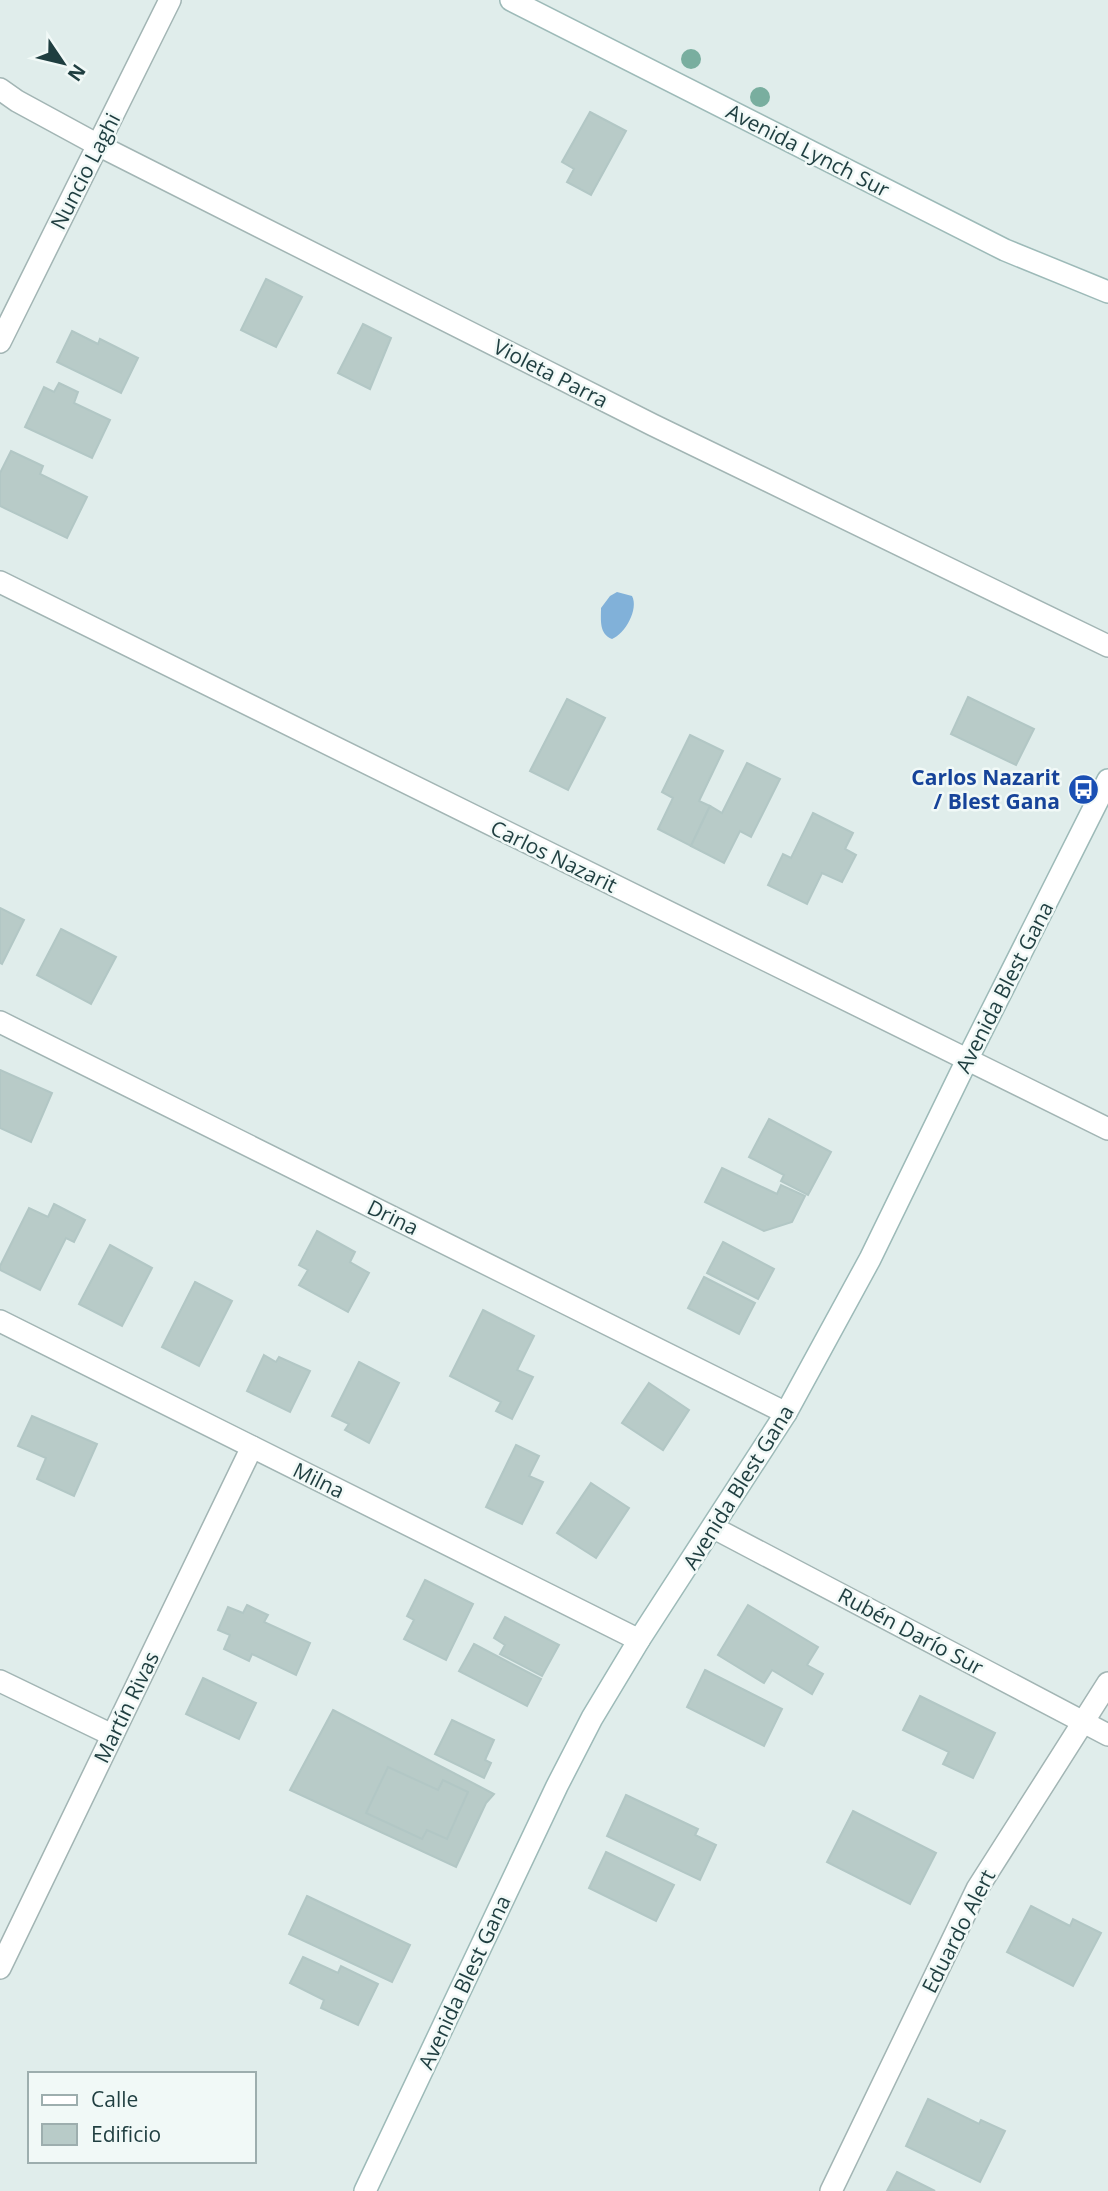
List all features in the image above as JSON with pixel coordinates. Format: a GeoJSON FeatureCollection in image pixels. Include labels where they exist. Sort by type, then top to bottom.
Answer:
{"type":"FeatureCollection","features":[{"type":"Feature","properties":{"kind":"street","name":"Nuncio Laghi"},"geometry":{"type":"LineString","coordinates":[[0,342],[170,0]]}},
{"type":"Feature","properties":{"kind":"street","name":"Avenida Lynch Sur"},"geometry":{"type":"LineString","coordinates":[[511,0],[1005,250],[1108,292]]}},
{"type":"Feature","properties":{"kind":"street","name":"Violeta Parra"},"geometry":{"type":"LineString","coordinates":[[0,89],[98,145],[653,425],[1108,646]]}},
{"type":"Feature","properties":{"kind":"street","name":"Carlos Nazarit"},"geometry":{"type":"LineString","coordinates":[[0,582],[1108,1129]]}},
{"type":"Feature","properties":{"kind":"street","name":"Avenida Blest Gana"},"geometry":{"type":"LineString","coordinates":[[365,2191],[556,1786],[592,1718],[639,1640],[786,1413],[870,1259],[1108,780]]}},
{"type":"Feature","properties":{"kind":"street","name":"Drina"},"geometry":{"type":"LineString","coordinates":[[0,1022],[786,1413]]}},
{"type":"Feature","properties":{"kind":"street","name":"Milna"},"geometry":{"type":"LineString","coordinates":[[0,1321],[639,1640]]}},
{"type":"Feature","properties":{"kind":"street","name":"Martín Rivas"},"geometry":{"type":"LineString","coordinates":[[0,1968],[251,1447]]}},
{"type":"Feature","properties":{"kind":"street","name":"Rubén Darío Sur"},"geometry":{"type":"LineString","coordinates":[[714,1528],[1108,1735]]}},
{"type":"Feature","properties":{"kind":"street"},"geometry":{"type":"LineString","coordinates":[[0,1681],[113,1735]]}},
{"type":"Feature","properties":{"kind":"street","name":"Eduardo Alert"},"geometry":{"type":"LineString","coordinates":[[831,2191],[977,1889],[1108,1682]]}},
{"type":"Feature","properties":{"kind":"water"},"geometry":{"type":"Polygon","coordinates":[[[617,592],[632,596],[634,608],[626,627],[612,639],[603,630],[601,608],[610,596],[617,592]]]}},
{"type":"Feature","properties":{"kind":"building"},"geometry":{"type":"Polygon","coordinates":[[[590,112],[626,131],[591,195],[567,182],[574,169],[562,162],[590,112]]]}},
{"type":"Feature","properties":{"kind":"building"},"geometry":{"type":"Polygon","coordinates":[[[266,279],[302,297],[276,347],[241,330],[266,279]]]}},
{"type":"Feature","properties":{"kind":"building"},"geometry":{"type":"Polygon","coordinates":[[[363,324],[391,338],[370,389],[338,373],[363,324]]]}},
{"type":"Feature","properties":{"kind":"building"},"geometry":{"type":"Polygon","coordinates":[[[72,331],[98,344],[100,339],[138,358],[121,393],[57,362],[72,331]]]}},
{"type":"Feature","properties":{"kind":"building"},"geometry":{"type":"Polygon","coordinates":[[[59,383],[78,392],[74,403],[110,420],[92,458],[25,427],[44,387],[54,392],[59,383]]]}},
{"type":"Feature","properties":{"kind":"building"},"geometry":{"type":"Polygon","coordinates":[[[11,451],[43,466],[40,474],[87,497],[67,538],[0,506],[0,473],[11,451]]]}},
{"type":"Feature","properties":{"kind":"building"},"geometry":{"type":"Polygon","coordinates":[[[968,697],[1034,729],[1016,765],[951,734],[968,697]]]}},
{"type":"Feature","properties":{"kind":"building"},"geometry":{"type":"Polygon","coordinates":[[[567,699],[605,718],[568,790],[530,771],[567,699]]]}},
{"type":"Feature","properties":{"kind":"building"},"geometry":{"type":"Polygon","coordinates":[[[690,735],[723,751],[699,801],[710,806],[691,846],[658,829],[673,798],[662,792],[690,735]]]}},
{"type":"Feature","properties":{"kind":"building"},"geometry":{"type":"Polygon","coordinates":[[[747,763],[780,779],[751,837],[740,831],[724,863],[691,846],[710,806],[722,813],[747,763]]]}},
{"type":"Feature","properties":{"kind":"building"},"geometry":{"type":"Polygon","coordinates":[[[813,813],[853,833],[845,849],[856,855],[842,882],[822,873],[807,904],[768,885],[783,854],[791,858],[813,813]]]}},
{"type":"Feature","properties":{"kind":"building"},"geometry":{"type":"Polygon","coordinates":[[[0,908],[24,920],[2,964],[0,963],[0,908]]]}},
{"type":"Feature","properties":{"kind":"building"},"geometry":{"type":"Polygon","coordinates":[[[61,929],[116,957],[91,1004],[37,975],[61,929]]]}},
{"type":"Feature","properties":{"kind":"building"},"geometry":{"type":"Polygon","coordinates":[[[0,1070],[52,1093],[31,1142],[0,1128],[0,1070]]]}},
{"type":"Feature","properties":{"kind":"building"},"geometry":{"type":"Polygon","coordinates":[[[769,1119],[831,1152],[808,1195],[781,1181],[784,1175],[749,1157],[769,1119]]]}},
{"type":"Feature","properties":{"kind":"building"},"geometry":{"type":"Polygon","coordinates":[[[722,1168],[777,1194],[781,1185],[805,1196],[792,1222],[764,1231],[705,1202],[722,1168]]]}},
{"type":"Feature","properties":{"kind":"building"},"geometry":{"type":"Polygon","coordinates":[[[54,1204],[85,1220],[74,1242],[66,1238],[40,1290],[0,1270],[0,1266],[29,1208],[48,1217],[54,1204]]]}},
{"type":"Feature","properties":{"kind":"building"},"geometry":{"type":"Polygon","coordinates":[[[317,1231],[355,1252],[350,1262],[369,1273],[348,1312],[299,1285],[308,1270],[299,1265],[317,1231]]]}},
{"type":"Feature","properties":{"kind":"building"},"geometry":{"type":"Polygon","coordinates":[[[723,1242],[774,1269],[758,1299],[707,1273],[723,1242]]]}},
{"type":"Feature","properties":{"kind":"building"},"geometry":{"type":"Polygon","coordinates":[[[110,1245],[152,1268],[122,1326],[79,1304],[110,1245]]]}},
{"type":"Feature","properties":{"kind":"building"},"geometry":{"type":"Polygon","coordinates":[[[704,1277],[755,1303],[739,1334],[688,1308],[704,1277]]]}},
{"type":"Feature","properties":{"kind":"building"},"geometry":{"type":"Polygon","coordinates":[[[195,1282],[232,1301],[199,1366],[162,1347],[195,1282]]]}},
{"type":"Feature","properties":{"kind":"building"},"geometry":{"type":"Polygon","coordinates":[[[483,1310],[534,1336],[517,1370],[533,1377],[512,1419],[496,1411],[501,1402],[450,1376],[483,1310]]]}},
{"type":"Feature","properties":{"kind":"building"},"geometry":{"type":"Polygon","coordinates":[[[264,1355],[276,1362],[279,1357],[310,1371],[290,1412],[247,1391],[264,1355]]]}},
{"type":"Feature","properties":{"kind":"building"},"geometry":{"type":"Polygon","coordinates":[[[359,1362],[399,1383],[369,1443],[345,1430],[349,1424],[332,1416],[359,1362]]]}},
{"type":"Feature","properties":{"kind":"building"},"geometry":{"type":"Polygon","coordinates":[[[649,1383],[689,1410],[663,1450],[622,1423],[649,1383]]]}},
{"type":"Feature","properties":{"kind":"building"},"geometry":{"type":"Polygon","coordinates":[[[32,1416],[97,1444],[74,1496],[37,1479],[46,1458],[18,1446],[32,1416]]]}},
{"type":"Feature","properties":{"kind":"building"},"geometry":{"type":"Polygon","coordinates":[[[516,1445],[539,1456],[529,1476],[543,1482],[522,1524],[486,1507],[516,1445]]]}},
{"type":"Feature","properties":{"kind":"building"},"geometry":{"type":"Polygon","coordinates":[[[591,1483],[629,1508],[596,1558],[557,1533],[591,1483]]]}},
{"type":"Feature","properties":{"kind":"building"},"geometry":{"type":"Polygon","coordinates":[[[425,1580],[473,1604],[446,1660],[404,1639],[414,1620],[407,1616],[425,1580]]]}},
{"type":"Feature","properties":{"kind":"building"},"geometry":{"type":"Polygon","coordinates":[[[247,1605],[268,1615],[264,1622],[310,1643],[296,1675],[252,1654],[249,1661],[224,1649],[230,1635],[218,1630],[228,1607],[243,1613],[247,1605]]]}},
{"type":"Feature","properties":{"kind":"building"},"geometry":{"type":"Polygon","coordinates":[[[748,1605],[818,1647],[807,1665],[823,1674],[812,1694],[772,1670],[764,1683],[718,1655],[748,1605]]]}},
{"type":"Feature","properties":{"kind":"building"},"geometry":{"type":"Polygon","coordinates":[[[505,1617],[559,1645],[542,1676],[500,1654],[505,1645],[494,1638],[505,1617]]]}},
{"type":"Feature","properties":{"kind":"building"},"geometry":{"type":"Polygon","coordinates":[[[474,1644],[541,1679],[527,1706],[459,1671],[474,1644]]]}},
{"type":"Feature","properties":{"kind":"building"},"geometry":{"type":"Polygon","coordinates":[[[705,1670],[782,1709],[764,1746],[687,1707],[705,1670]]]}},
{"type":"Feature","properties":{"kind":"building"},"geometry":{"type":"Polygon","coordinates":[[[203,1678],[256,1703],[239,1739],[186,1714],[203,1678]]]}},
{"type":"Feature","properties":{"kind":"building"},"geometry":{"type":"Polygon","coordinates":[[[920,1696],[995,1733],[973,1778],[943,1764],[949,1752],[903,1730],[920,1696]]]}},
{"type":"Feature","properties":{"kind":"building"},"geometry":{"type":"Polygon","coordinates":[[[333,1710],[494,1794],[486,1803],[456,1867],[290,1790],[333,1710]]]}},
{"type":"Feature","properties":{"kind":"building"},"geometry":{"type":"Polygon","coordinates":[[[452,1720],[494,1740],[485,1760],[491,1763],[484,1778],[435,1754],[452,1720]]]}},
{"type":"Feature","properties":{"kind":"building"},"geometry":{"type":"Polygon","coordinates":[[[388,1767],[438,1790],[443,1780],[468,1792],[447,1839],[427,1830],[422,1839],[366,1813],[388,1767]]]}},
{"type":"Feature","properties":{"kind":"building"},"geometry":{"type":"Polygon","coordinates":[[[626,1795],[698,1829],[695,1835],[716,1845],[700,1880],[607,1836],[626,1795]]]}},
{"type":"Feature","properties":{"kind":"building"},"geometry":{"type":"Polygon","coordinates":[[[853,1811],[936,1853],[910,1904],[827,1862],[853,1811]]]}},
{"type":"Feature","properties":{"kind":"building"},"geometry":{"type":"Polygon","coordinates":[[[606,1852],[674,1885],[656,1921],[589,1888],[606,1852]]]}},
{"type":"Feature","properties":{"kind":"building"},"geometry":{"type":"Polygon","coordinates":[[[307,1896],[410,1945],[392,1982],[289,1934],[307,1896]]]}},
{"type":"Feature","properties":{"kind":"building"},"geometry":{"type":"Polygon","coordinates":[[[1031,1906],[1070,1926],[1073,1919],[1101,1933],[1073,1986],[1007,1952],[1031,1906]]]}},
{"type":"Feature","properties":{"kind":"building"},"geometry":{"type":"Polygon","coordinates":[[[303,1957],[338,1973],[341,1966],[378,1984],[358,2025],[321,2008],[324,2000],[290,1983],[303,1957]]]}},
{"type":"Feature","properties":{"kind":"building"},"geometry":{"type":"Polygon","coordinates":[[[928,2099],[979,2124],[981,2120],[1005,2131],[980,2182],[906,2146],[928,2099]]]}},
{"type":"Feature","properties":{"kind":"building"},"geometry":{"type":"Polygon","coordinates":[[[897,2172],[935,2191],[887,2191],[897,2172]]]}},
{"type":"Feature","properties":{"kind":"place","name":"Carlos Nazarit / Blest Gana"},"geometry":{"type":"Point","coordinates":[1083,789]}}]}
